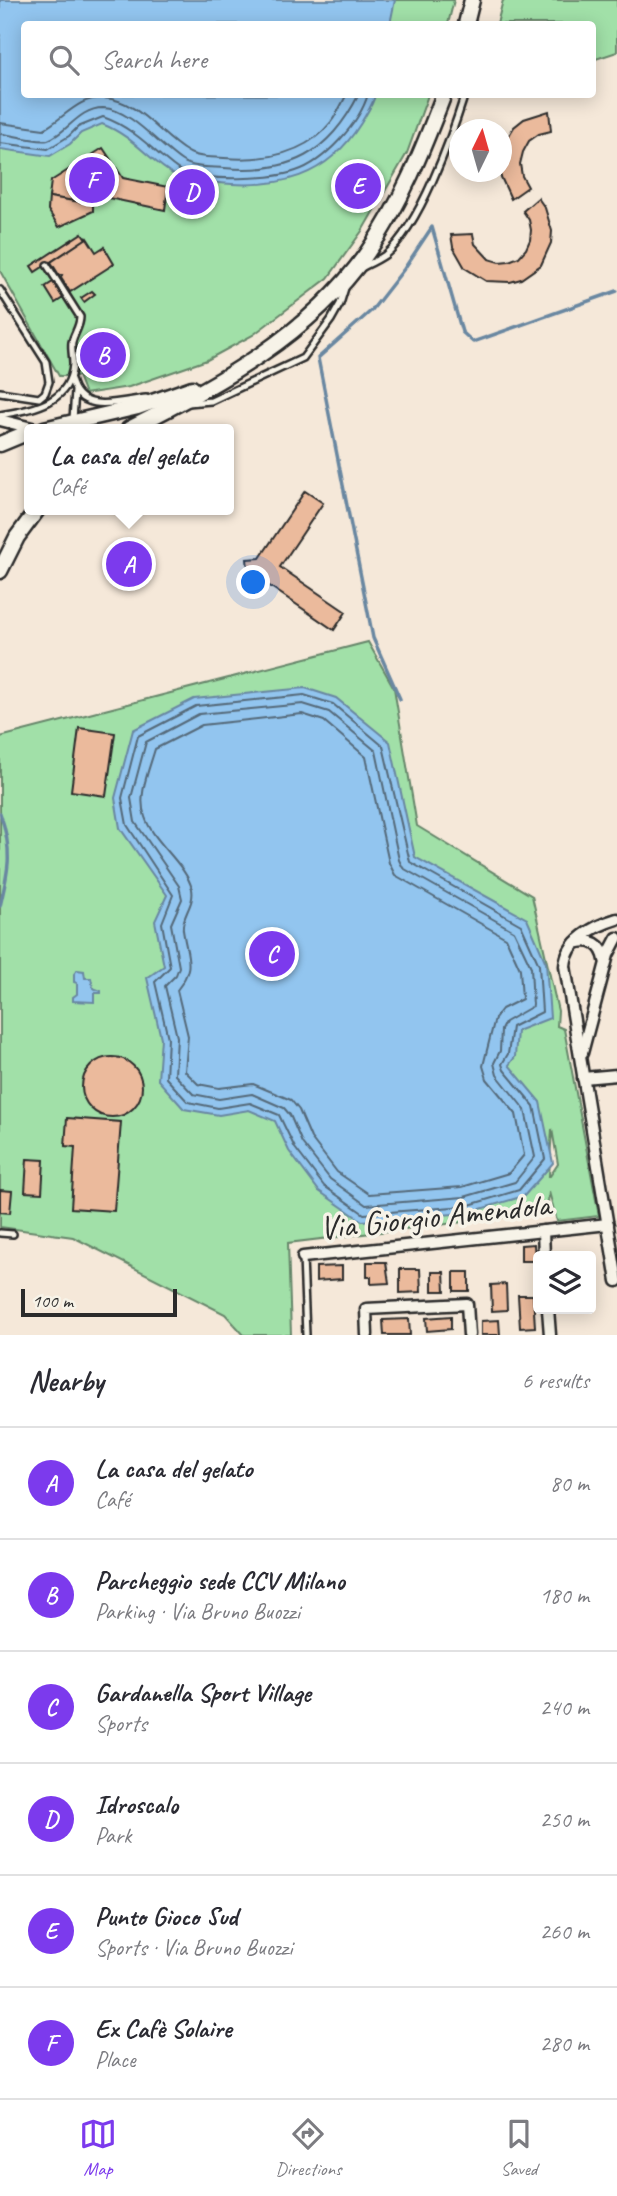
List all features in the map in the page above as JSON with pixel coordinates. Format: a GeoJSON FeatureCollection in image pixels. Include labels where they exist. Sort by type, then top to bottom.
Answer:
{"type":"FeatureCollection","features":[{"type":"Feature","properties":{"kind":"main road"},"geometry":{"type":"LineString","coordinates":[[467,21],[472,0]]}},
{"type":"Feature","properties":{"kind":"main road"},"geometry":{"type":"LineString","coordinates":[[137,424],[245,365],[316,311],[366,254],[392,214],[416,165],[442,98]]}},
{"type":"Feature","properties":{"kind":"main road"},"geometry":{"type":"LineString","coordinates":[[79,424],[138,407],[179,399]]}},
{"type":"Feature","properties":{"kind":"main road"},"geometry":{"type":"LineString","coordinates":[[0,444],[24,434]]}},
{"type":"Feature","properties":{"kind":"main road"},"geometry":{"type":"LineString","coordinates":[[1,566],[33,515]]}},
{"type":"Feature","properties":{"kind":"street"},"geometry":{"type":"LineString","coordinates":[[0,417],[24,425]]}},
{"type":"Feature","properties":{"kind":"street"},"geometry":{"type":"LineString","coordinates":[[617,919],[593,929],[575,943],[567,953],[565,966],[617,1281]]}},
{"type":"Feature","properties":{"kind":"street"},"geometry":{"type":"LineString","coordinates":[[581,1064],[584,1039],[605,964],[610,947],[617,938]]}},
{"type":"Feature","properties":{"kind":"street"},"geometry":{"type":"LineString","coordinates":[[575,943],[586,941],[598,945],[605,964]]}},
{"type":"Feature","properties":{"kind":"street"},"geometry":{"type":"LineString","coordinates":[[583,1079],[617,1075]]}},
{"type":"Feature","properties":{"kind":"street","name":"Via Giorgio Amendola"},"geometry":{"type":"LineString","coordinates":[[303,1257],[608,1224]]}},
{"type":"Feature","properties":{"kind":"street"},"geometry":{"type":"LineString","coordinates":[[543,1231],[544,1251]]}},
{"type":"Feature","properties":{"kind":"street"},"geometry":{"type":"LineString","coordinates":[[367,1335],[366,1309],[467,1304],[469,1335]]}},
{"type":"Feature","properties":{"kind":"street"},"geometry":{"type":"LineString","coordinates":[[548,1314],[550,1335]]}},
{"type":"Feature","properties":{"kind":"lane"},"geometry":{"type":"LineString","coordinates":[[75,391],[86,400],[105,405],[179,399],[211,401],[303,358],[340,304],[350,274],[384,256],[417,212],[430,187],[463,98]]}},
{"type":"Feature","properties":{"kind":"lane"},"geometry":{"type":"LineString","coordinates":[[47,265],[80,317],[72,342],[71,376],[75,391],[72,424]]}},
{"type":"Feature","properties":{"kind":"lane"},"geometry":{"type":"LineString","coordinates":[[0,290],[46,362],[49,376],[48,388],[39,398],[0,392]]}},
{"type":"Feature","properties":{"kind":"lane"},"geometry":{"type":"LineString","coordinates":[[0,417],[52,401],[65,390],[71,376]]}},
{"type":"Feature","properties":{"kind":"lane"},"geometry":{"type":"LineString","coordinates":[[0,1233],[13,1234]]}},
{"type":"Feature","properties":{"kind":"lane","name":"Via Giorgio Amendola"},"geometry":{"type":"LineString","coordinates":[[303,1257],[306,1335]]}},
{"type":"Feature","properties":{"kind":"green space"},"geometry":{"type":"Polygon","coordinates":[[[0,0],[454,0],[449,21],[21,21],[21,98],[427,98],[407,153],[362,231],[328,278],[253,335],[207,360],[129,387],[85,394],[78,376],[59,376],[0,271],[0,0]]]}},
{"type":"Feature","properties":{"kind":"green space"},"geometry":{"type":"Polygon","coordinates":[[[503,0],[617,0],[617,52],[596,59],[596,21],[498,21],[503,0]]]}},
{"type":"Feature","properties":{"kind":"green space"},"geometry":{"type":"Polygon","coordinates":[[[368,642],[394,688],[417,826],[532,896],[558,1011],[557,1026],[564,1029],[599,1216],[557,1221],[549,1192],[547,1212],[288,1243],[291,1335],[244,1335],[225,1314],[73,1237],[0,1227],[0,737],[368,642]],[[552,1129],[549,1176],[558,1164],[552,1129]]]}},
{"type":"Feature","properties":{"kind":"water"},"geometry":{"type":"Polygon","coordinates":[[[0,0],[395,0],[391,21],[21,21],[21,98],[374,98],[348,142],[317,168],[300,176],[261,184],[185,180],[166,170],[124,135],[102,124],[81,133],[70,144],[50,156],[0,149],[0,0]]]}},
{"type":"Feature","properties":{"kind":"water"},"geometry":{"type":"Polygon","coordinates":[[[305,688],[336,698],[390,742],[415,857],[527,919],[546,963],[550,1018],[517,1031],[515,1057],[509,1065],[540,1102],[553,1163],[524,1196],[467,1213],[362,1221],[319,1191],[289,1151],[275,1121],[249,1110],[219,1115],[184,1109],[158,1080],[161,1038],[147,978],[164,966],[155,921],[167,895],[120,828],[115,798],[133,730],[194,699],[305,688]]]}},
{"type":"Feature","properties":{"kind":"water"},"geometry":{"type":"Polygon","coordinates":[[[77,970],[84,971],[85,978],[91,978],[93,988],[101,991],[94,993],[94,1002],[73,1001],[77,994],[74,974],[77,970]]]}},
{"type":"Feature","properties":{"kind":"building"},"geometry":{"type":"Polygon","coordinates":[[[549,111],[551,131],[539,134],[529,141],[520,164],[528,187],[511,199],[503,182],[512,182],[512,130],[524,119],[549,111]]]}},
{"type":"Feature","properties":{"kind":"building"},"geometry":{"type":"Polygon","coordinates":[[[103,148],[123,178],[168,187],[165,210],[104,197],[93,204],[49,197],[51,181],[103,148]]]}},
{"type":"Feature","properties":{"kind":"building"},"geometry":{"type":"Polygon","coordinates":[[[92,168],[102,185],[82,197],[72,180],[92,168]]]}},
{"type":"Feature","properties":{"kind":"building"},"geometry":{"type":"Polygon","coordinates":[[[49,197],[93,204],[93,211],[59,227],[48,210],[49,197]]]}},
{"type":"Feature","properties":{"kind":"building"},"geometry":{"type":"Polygon","coordinates":[[[538,198],[545,208],[552,231],[551,243],[541,265],[521,279],[510,282],[486,281],[465,268],[453,247],[451,235],[473,234],[475,244],[489,259],[499,262],[519,257],[530,240],[531,230],[523,211],[538,198]]]}},
{"type":"Feature","properties":{"kind":"building"},"geometry":{"type":"Polygon","coordinates":[[[82,233],[86,239],[35,272],[31,266],[82,233]]]}},
{"type":"Feature","properties":{"kind":"building"},"geometry":{"type":"Polygon","coordinates":[[[87,238],[96,252],[104,247],[114,264],[70,292],[61,278],[62,275],[59,275],[51,262],[87,238]]]}},
{"type":"Feature","properties":{"kind":"building"},"geometry":{"type":"Polygon","coordinates":[[[53,282],[63,298],[55,303],[45,287],[53,282]]]}},
{"type":"Feature","properties":{"kind":"building"},"geometry":{"type":"Polygon","coordinates":[[[92,291],[95,294],[84,302],[81,298],[92,291]]]}},
{"type":"Feature","properties":{"kind":"building"},"geometry":{"type":"Polygon","coordinates":[[[305,491],[323,503],[280,567],[346,612],[334,630],[268,585],[250,587],[247,559],[260,558],[305,491]]]}},
{"type":"Feature","properties":{"kind":"building"},"geometry":{"type":"Polygon","coordinates":[[[124,543],[150,561],[135,584],[108,566],[124,543]]]}},
{"type":"Feature","properties":{"kind":"building"},"geometry":{"type":"Polygon","coordinates":[[[79,728],[115,733],[106,796],[71,791],[79,728]]]}},
{"type":"Feature","properties":{"kind":"building"},"geometry":{"type":"Polygon","coordinates":[[[112,1057],[129,1062],[137,1070],[142,1087],[137,1104],[129,1112],[112,1117],[95,1112],[87,1104],[82,1087],[87,1070],[95,1062],[112,1057]]]}},
{"type":"Feature","properties":{"kind":"building"},"geometry":{"type":"Polygon","coordinates":[[[67,1118],[121,1122],[114,1211],[71,1208],[75,1147],[65,1146],[67,1118]]]}},
{"type":"Feature","properties":{"kind":"building"},"geometry":{"type":"Polygon","coordinates":[[[27,1159],[44,1160],[42,1193],[25,1192],[27,1159]]]}},
{"type":"Feature","properties":{"kind":"building"},"geometry":{"type":"Polygon","coordinates":[[[0,1190],[12,1191],[10,1213],[0,1212],[0,1190]]]}},
{"type":"Feature","properties":{"kind":"building"},"geometry":{"type":"Polygon","coordinates":[[[534,1244],[533,1261],[521,1261],[521,1245],[534,1244]]]}},
{"type":"Feature","properties":{"kind":"building"},"geometry":{"type":"Polygon","coordinates":[[[367,1262],[386,1262],[389,1283],[371,1284],[371,1277],[367,1277],[367,1262]]]}},
{"type":"Feature","properties":{"kind":"building"},"geometry":{"type":"Polygon","coordinates":[[[342,1266],[342,1279],[316,1281],[316,1267],[342,1266]]]}},
{"type":"Feature","properties":{"kind":"building"},"geometry":{"type":"Polygon","coordinates":[[[400,1269],[420,1269],[421,1292],[400,1293],[400,1269]]]}},
{"type":"Feature","properties":{"kind":"building"},"geometry":{"type":"Polygon","coordinates":[[[432,1272],[444,1272],[445,1291],[432,1291],[432,1272]]]}},
{"type":"Feature","properties":{"kind":"building"},"geometry":{"type":"Polygon","coordinates":[[[454,1272],[469,1272],[469,1291],[454,1291],[454,1272]]]}},
{"type":"Feature","properties":{"kind":"building"},"geometry":{"type":"Polygon","coordinates":[[[506,1284],[507,1310],[492,1311],[491,1285],[506,1284]]]}},
{"type":"Feature","properties":{"kind":"building"},"geometry":{"type":"Polygon","coordinates":[[[518,1295],[533,1295],[535,1327],[520,1328],[518,1295]]]}},
{"type":"Feature","properties":{"kind":"building"},"geometry":{"type":"Polygon","coordinates":[[[451,1316],[451,1329],[427,1331],[426,1318],[451,1316]]]}},
{"type":"Feature","properties":{"kind":"building"},"geometry":{"type":"Polygon","coordinates":[[[409,1319],[410,1335],[384,1335],[383,1320],[409,1319]]]}},
{"type":"Feature","properties":{"kind":"building"},"geometry":{"type":"Polygon","coordinates":[[[499,1320],[500,1335],[481,1335],[481,1321],[499,1320]]]}},
{"type":"Feature","properties":{"kind":"waterway"},"geometry":{"type":"LineString","coordinates":[[400,699],[373,638],[318,358],[372,310],[432,227],[462,332],[473,342],[617,291]]}},
{"type":"Feature","properties":{"kind":"waterway"},"geometry":{"type":"LineString","coordinates":[[0,813],[8,849],[6,881],[0,906]]}},
{"type":"Feature","properties":{"kind":"place","name":"Ex Cafè Solaire"},"geometry":{"type":"Point","coordinates":[92,180]}},
{"type":"Feature","properties":{"kind":"place","name":"Punto Gioco Sud"},"geometry":{"type":"Point","coordinates":[358,186]}},
{"type":"Feature","properties":{"kind":"place","name":"Idroscalo"},"geometry":{"type":"Point","coordinates":[192,192]}},
{"type":"Feature","properties":{"kind":"place","name":"Parcheggio sede CCV Milano"},"geometry":{"type":"Point","coordinates":[103,355]}},
{"type":"Feature","properties":{"kind":"place","name":"La casa del gelato"},"geometry":{"type":"Point","coordinates":[129,564]}},
{"type":"Feature","properties":{"kind":"place","name":"Gardanella Sport Village"},"geometry":{"type":"Point","coordinates":[272,954]}}]}
